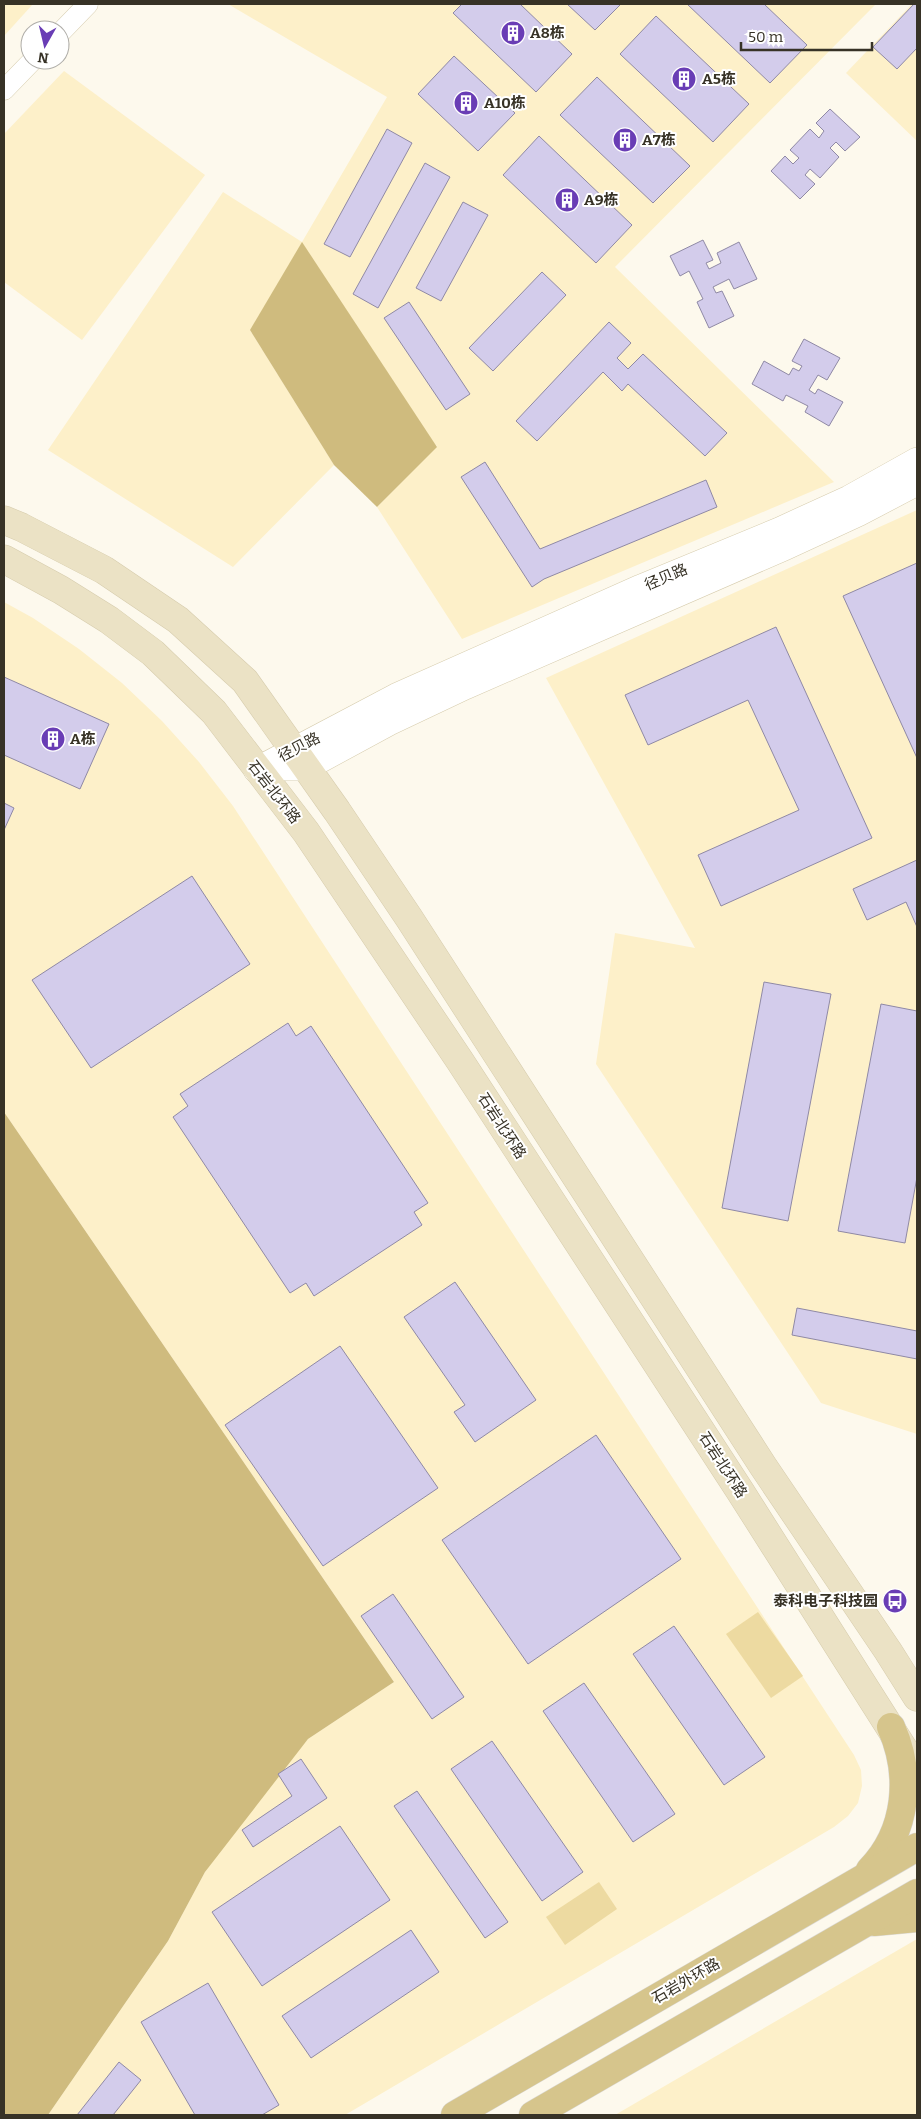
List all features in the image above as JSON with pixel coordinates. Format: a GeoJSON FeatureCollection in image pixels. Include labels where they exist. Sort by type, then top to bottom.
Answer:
{"type":"FeatureCollection","features":[{"type":"Feature","properties":{"kind":"main road"},"geometry":{"type":"LineString","coordinates":[[4,520],[104,570],[178,620],[244,681],[409,918],[763,1466],[917,1697]]}},
{"type":"Feature","properties":{"kind":"main road","name":"石岩北环路"},"geometry":{"type":"LineString","coordinates":[[4,559],[61,590],[109,620],[153,653],[214,712],[256,770],[306,832],[460,1061],[740,1490],[917,1770]]}},
{"type":"Feature","properties":{"kind":"main road"},"geometry":{"type":"LineString","coordinates":[[862,1879],[887,1848],[901,1812],[904,1788],[902,1763],[890,1727]]}},
{"type":"Feature","properties":{"kind":"main road","name":"石岩外环路"},"geometry":{"type":"LineString","coordinates":[[455,2115],[917,1847]]}},
{"type":"Feature","properties":{"kind":"main road"},"geometry":{"type":"LineString","coordinates":[[533,2115],[917,1893]]}},
{"type":"Feature","properties":{"kind":"main road"},"geometry":{"type":"LineString","coordinates":[[858,1927],[878,1921],[917,1918]]}},
{"type":"Feature","properties":{"kind":"street"},"geometry":{"type":"LineString","coordinates":[[70,23],[88,4]]}},
{"type":"Feature","properties":{"kind":"street"},"geometry":{"type":"LineString","coordinates":[[4,90],[23,70]]}},
{"type":"Feature","properties":{"kind":"street","name":"径贝路"},"geometry":{"type":"LineString","coordinates":[[300,759],[396,696],[641,587],[779,530],[849,498],[917,460]]}},
{"type":"Feature","properties":{"kind":"street","name":"径贝路"},"geometry":{"type":"LineString","coordinates":[[256,770],[300,759],[389,723],[465,686],[784,548],[858,514],[917,483]]}},
{"type":"Feature","properties":{"kind":"shaded area"},"geometry":{"type":"Polygon","coordinates":[[[4,4],[33,4],[4,36],[4,4]]]}},
{"type":"Feature","properties":{"kind":"shaded area"},"geometry":{"type":"Polygon","coordinates":[[[228,4],[876,4],[615,267],[834,482],[462,639],[377,507],[437,446],[250,330],[334,465],[233,567],[48,450],[223,192],[302,242],[387,97],[228,4]]]}},
{"type":"Feature","properties":{"kind":"shaded area"},"geometry":{"type":"Polygon","coordinates":[[[912,4],[917,4],[917,141],[846,73],[912,4]]]}},
{"type":"Feature","properties":{"kind":"shaded area"},"geometry":{"type":"Polygon","coordinates":[[[64,71],[205,175],[82,340],[4,282],[4,134],[64,71]]]}},
{"type":"Feature","properties":{"kind":"shaded area"},"geometry":{"type":"Polygon","coordinates":[[[302,242],[437,447],[377,507],[334,465],[250,330],[302,242]]]}},
{"type":"Feature","properties":{"kind":"shaded area"},"geometry":{"type":"Polygon","coordinates":[[[917,510],[917,1434],[821,1403],[596,1064],[615,933],[695,948],[546,678],[917,510]]]}},
{"type":"Feature","properties":{"kind":"shaded area","name":"泰科电子科技园"},"geometry":{"type":"Polygon","coordinates":[[[4,602],[33,618],[79,649],[122,683],[162,721],[199,762],[233,806],[854,1755],[861,1770],[862,1786],[858,1803],[848,1816],[834,1827],[345,2115],[48,2115],[168,1941],[205,1872],[257,1798],[308,1739],[394,1682],[4,1112],[4,602]]]}},
{"type":"Feature","properties":{"kind":"shaded area"},"geometry":{"type":"Polygon","coordinates":[[[4,1112],[394,1682],[308,1739],[205,1872],[168,1941],[48,2115],[4,2115],[4,1112]]]}},
{"type":"Feature","properties":{"kind":"shaded area"},"geometry":{"type":"Polygon","coordinates":[[[758,1612],[803,1676],[771,1698],[726,1634],[758,1612]]]}},
{"type":"Feature","properties":{"kind":"shaded area"},"geometry":{"type":"Polygon","coordinates":[[[599,1882],[617,1909],[565,1945],[546,1917],[599,1882]]]}},
{"type":"Feature","properties":{"kind":"shaded area"},"geometry":{"type":"Polygon","coordinates":[[[917,1939],[917,2115],[615,2115],[917,1939]]]}},
{"type":"Feature","properties":{"kind":"building","name":"A8栋"},"geometry":{"type":"Polygon","coordinates":[[[462,4],[520,4],[572,54],[536,92],[453,13],[462,4]]]}},
{"type":"Feature","properties":{"kind":"building"},"geometry":{"type":"Polygon","coordinates":[[[567,4],[621,4],[595,30],[567,4]]]}},
{"type":"Feature","properties":{"kind":"building"},"geometry":{"type":"Polygon","coordinates":[[[687,4],[764,4],[807,45],[770,83],[687,4]]]}},
{"type":"Feature","properties":{"kind":"building"},"geometry":{"type":"Polygon","coordinates":[[[914,4],[917,4],[917,48],[897,69],[873,47],[914,4]]]}},
{"type":"Feature","properties":{"kind":"building","name":"A5栋"},"geometry":{"type":"Polygon","coordinates":[[[656,16],[749,104],[713,142],[620,54],[656,16]]]}},
{"type":"Feature","properties":{"kind":"building","name":"A10栋"},"geometry":{"type":"Polygon","coordinates":[[[454,56],[515,113],[478,151],[418,94],[454,56]]]}},
{"type":"Feature","properties":{"kind":"building","name":"A7栋"},"geometry":{"type":"Polygon","coordinates":[[[597,77],[690,166],[653,203],[560,115],[597,77]]]}},
{"type":"Feature","properties":{"kind":"building"},"geometry":{"type":"Polygon","coordinates":[[[830,109],[860,137],[845,151],[836,142],[830,148],[839,157],[820,178],[810,169],[805,175],[815,184],[800,199],[771,171],[785,156],[793,164],[799,158],[790,150],[810,129],[819,138],[824,131],[816,123],[830,109]]]}},
{"type":"Feature","properties":{"kind":"building"},"geometry":{"type":"Polygon","coordinates":[[[387,129],[412,143],[350,257],[324,244],[387,129]]]}},
{"type":"Feature","properties":{"kind":"building","name":"A9栋"},"geometry":{"type":"Polygon","coordinates":[[[539,136],[632,225],[596,263],[503,175],[539,136]]]}},
{"type":"Feature","properties":{"kind":"building"},"geometry":{"type":"Polygon","coordinates":[[[425,163],[450,177],[378,308],[353,294],[425,163]]]}},
{"type":"Feature","properties":{"kind":"building"},"geometry":{"type":"Polygon","coordinates":[[[463,202],[488,215],[441,301],[416,288],[463,202]]]}},
{"type":"Feature","properties":{"kind":"building"},"geometry":{"type":"Polygon","coordinates":[[[703,240],[713,260],[706,263],[709,269],[721,263],[717,253],[739,242],[757,279],[734,289],[729,279],[713,287],[716,293],[722,291],[734,316],[709,328],[697,302],[703,299],[689,271],[680,276],[670,256],[703,240]]]}},
{"type":"Feature","properties":{"kind":"building"},"geometry":{"type":"Polygon","coordinates":[[[542,272],[566,295],[493,371],[469,348],[542,272]]]}},
{"type":"Feature","properties":{"kind":"building"},"geometry":{"type":"Polygon","coordinates":[[[409,302],[470,394],[446,410],[384,318],[409,302]]]}},
{"type":"Feature","properties":{"kind":"building"},"geometry":{"type":"Polygon","coordinates":[[[609,322],[631,343],[617,358],[628,369],[643,354],[727,433],[705,456],[628,384],[622,391],[603,372],[537,441],[516,421],[609,322]]]}},
{"type":"Feature","properties":{"kind":"building"},"geometry":{"type":"Polygon","coordinates":[[[804,339],[840,358],[827,380],[818,375],[809,390],[815,394],[818,389],[843,402],[829,426],[805,412],[808,406],[786,395],[783,401],[752,384],[764,361],[789,375],[793,368],[799,371],[802,366],[792,361],[804,339]]]}},
{"type":"Feature","properties":{"kind":"building"},"geometry":{"type":"Polygon","coordinates":[[[485,462],[540,549],[706,480],[717,507],[544,579],[532,587],[461,477],[485,462]]]}},
{"type":"Feature","properties":{"kind":"building"},"geometry":{"type":"Polygon","coordinates":[[[917,563],[917,758],[843,596],[917,563]]]}},
{"type":"Feature","properties":{"kind":"building"},"geometry":{"type":"Polygon","coordinates":[[[776,627],[872,838],[721,906],[698,855],[799,810],[748,700],[648,745],[625,695],[776,627]]]}},
{"type":"Feature","properties":{"kind":"building","name":"A栋"},"geometry":{"type":"Polygon","coordinates":[[[4,677],[109,724],[80,789],[4,755],[4,677]]]}},
{"type":"Feature","properties":{"kind":"building"},"geometry":{"type":"Polygon","coordinates":[[[4,803],[14,808],[4,830],[4,803]]]}},
{"type":"Feature","properties":{"kind":"building"},"geometry":{"type":"Polygon","coordinates":[[[917,860],[917,927],[906,902],[867,920],[853,889],[917,860]]]}},
{"type":"Feature","properties":{"kind":"building"},"geometry":{"type":"Polygon","coordinates":[[[192,876],[250,964],[91,1068],[32,980],[192,876]]]}},
{"type":"Feature","properties":{"kind":"building"},"geometry":{"type":"Polygon","coordinates":[[[764,982],[831,994],[788,1221],[722,1208],[764,982]]]}},
{"type":"Feature","properties":{"kind":"building"},"geometry":{"type":"Polygon","coordinates":[[[881,1004],[917,1011],[917,1177],[905,1243],[838,1231],[881,1004]]]}},
{"type":"Feature","properties":{"kind":"building"},"geometry":{"type":"Polygon","coordinates":[[[288,1023],[296,1036],[311,1026],[428,1203],[414,1212],[422,1225],[314,1296],[306,1283],[290,1293],[173,1117],[188,1106],[180,1094],[288,1023]]]}},
{"type":"Feature","properties":{"kind":"building"},"geometry":{"type":"Polygon","coordinates":[[[455,1282],[536,1400],[475,1442],[454,1412],[465,1405],[404,1317],[455,1282]]]}},
{"type":"Feature","properties":{"kind":"building"},"geometry":{"type":"Polygon","coordinates":[[[797,1308],[917,1331],[917,1359],[792,1335],[797,1308]]]}},
{"type":"Feature","properties":{"kind":"building"},"geometry":{"type":"Polygon","coordinates":[[[340,1346],[438,1488],[323,1566],[225,1425],[340,1346]]]}},
{"type":"Feature","properties":{"kind":"building"},"geometry":{"type":"Polygon","coordinates":[[[596,1435],[681,1559],[528,1664],[442,1540],[596,1435]]]}},
{"type":"Feature","properties":{"kind":"building"},"geometry":{"type":"Polygon","coordinates":[[[393,1594],[464,1697],[432,1719],[361,1616],[393,1594]]]}},
{"type":"Feature","properties":{"kind":"building"},"geometry":{"type":"Polygon","coordinates":[[[674,1626],[765,1757],[724,1785],[633,1654],[674,1626]]]}},
{"type":"Feature","properties":{"kind":"building"},"geometry":{"type":"Polygon","coordinates":[[[584,1683],[675,1814],[633,1842],[543,1711],[584,1683]]]}},
{"type":"Feature","properties":{"kind":"building"},"geometry":{"type":"Polygon","coordinates":[[[492,1741],[583,1872],[542,1901],[451,1769],[492,1741]]]}},
{"type":"Feature","properties":{"kind":"building"},"geometry":{"type":"Polygon","coordinates":[[[301,1759],[327,1798],[253,1847],[242,1830],[292,1796],[278,1774],[301,1759]]]}},
{"type":"Feature","properties":{"kind":"building"},"geometry":{"type":"Polygon","coordinates":[[[417,1791],[508,1922],[485,1938],[394,1806],[417,1791]]]}},
{"type":"Feature","properties":{"kind":"building"},"geometry":{"type":"Polygon","coordinates":[[[340,1826],[390,1900],[262,1986],[212,1912],[340,1826]]]}},
{"type":"Feature","properties":{"kind":"building"},"geometry":{"type":"Polygon","coordinates":[[[411,1930],[439,1972],[311,2058],[282,2016],[411,1930]]]}},
{"type":"Feature","properties":{"kind":"building"},"geometry":{"type":"Polygon","coordinates":[[[208,1983],[279,2105],[262,2115],[195,2115],[141,2022],[208,1983]]]}},
{"type":"Feature","properties":{"kind":"building"},"geometry":{"type":"Polygon","coordinates":[[[119,2062],[141,2080],[113,2115],[77,2115],[119,2062]]]}},
{"type":"Feature","properties":{"kind":"place","name":"A8栋"},"geometry":{"type":"Point","coordinates":[513,33]}},
{"type":"Feature","properties":{"kind":"place","name":"A5栋"},"geometry":{"type":"Point","coordinates":[684,79]}},
{"type":"Feature","properties":{"kind":"place","name":"A10栋"},"geometry":{"type":"Point","coordinates":[466,103]}},
{"type":"Feature","properties":{"kind":"place","name":"A7栋"},"geometry":{"type":"Point","coordinates":[625,140]}},
{"type":"Feature","properties":{"kind":"place","name":"A9栋"},"geometry":{"type":"Point","coordinates":[567,200]}},
{"type":"Feature","properties":{"kind":"place","name":"A栋"},"geometry":{"type":"Point","coordinates":[53,739]}},
{"type":"Feature","properties":{"kind":"place","name":"泰科电子科技园"},"geometry":{"type":"Point","coordinates":[895,1601]}}]}
